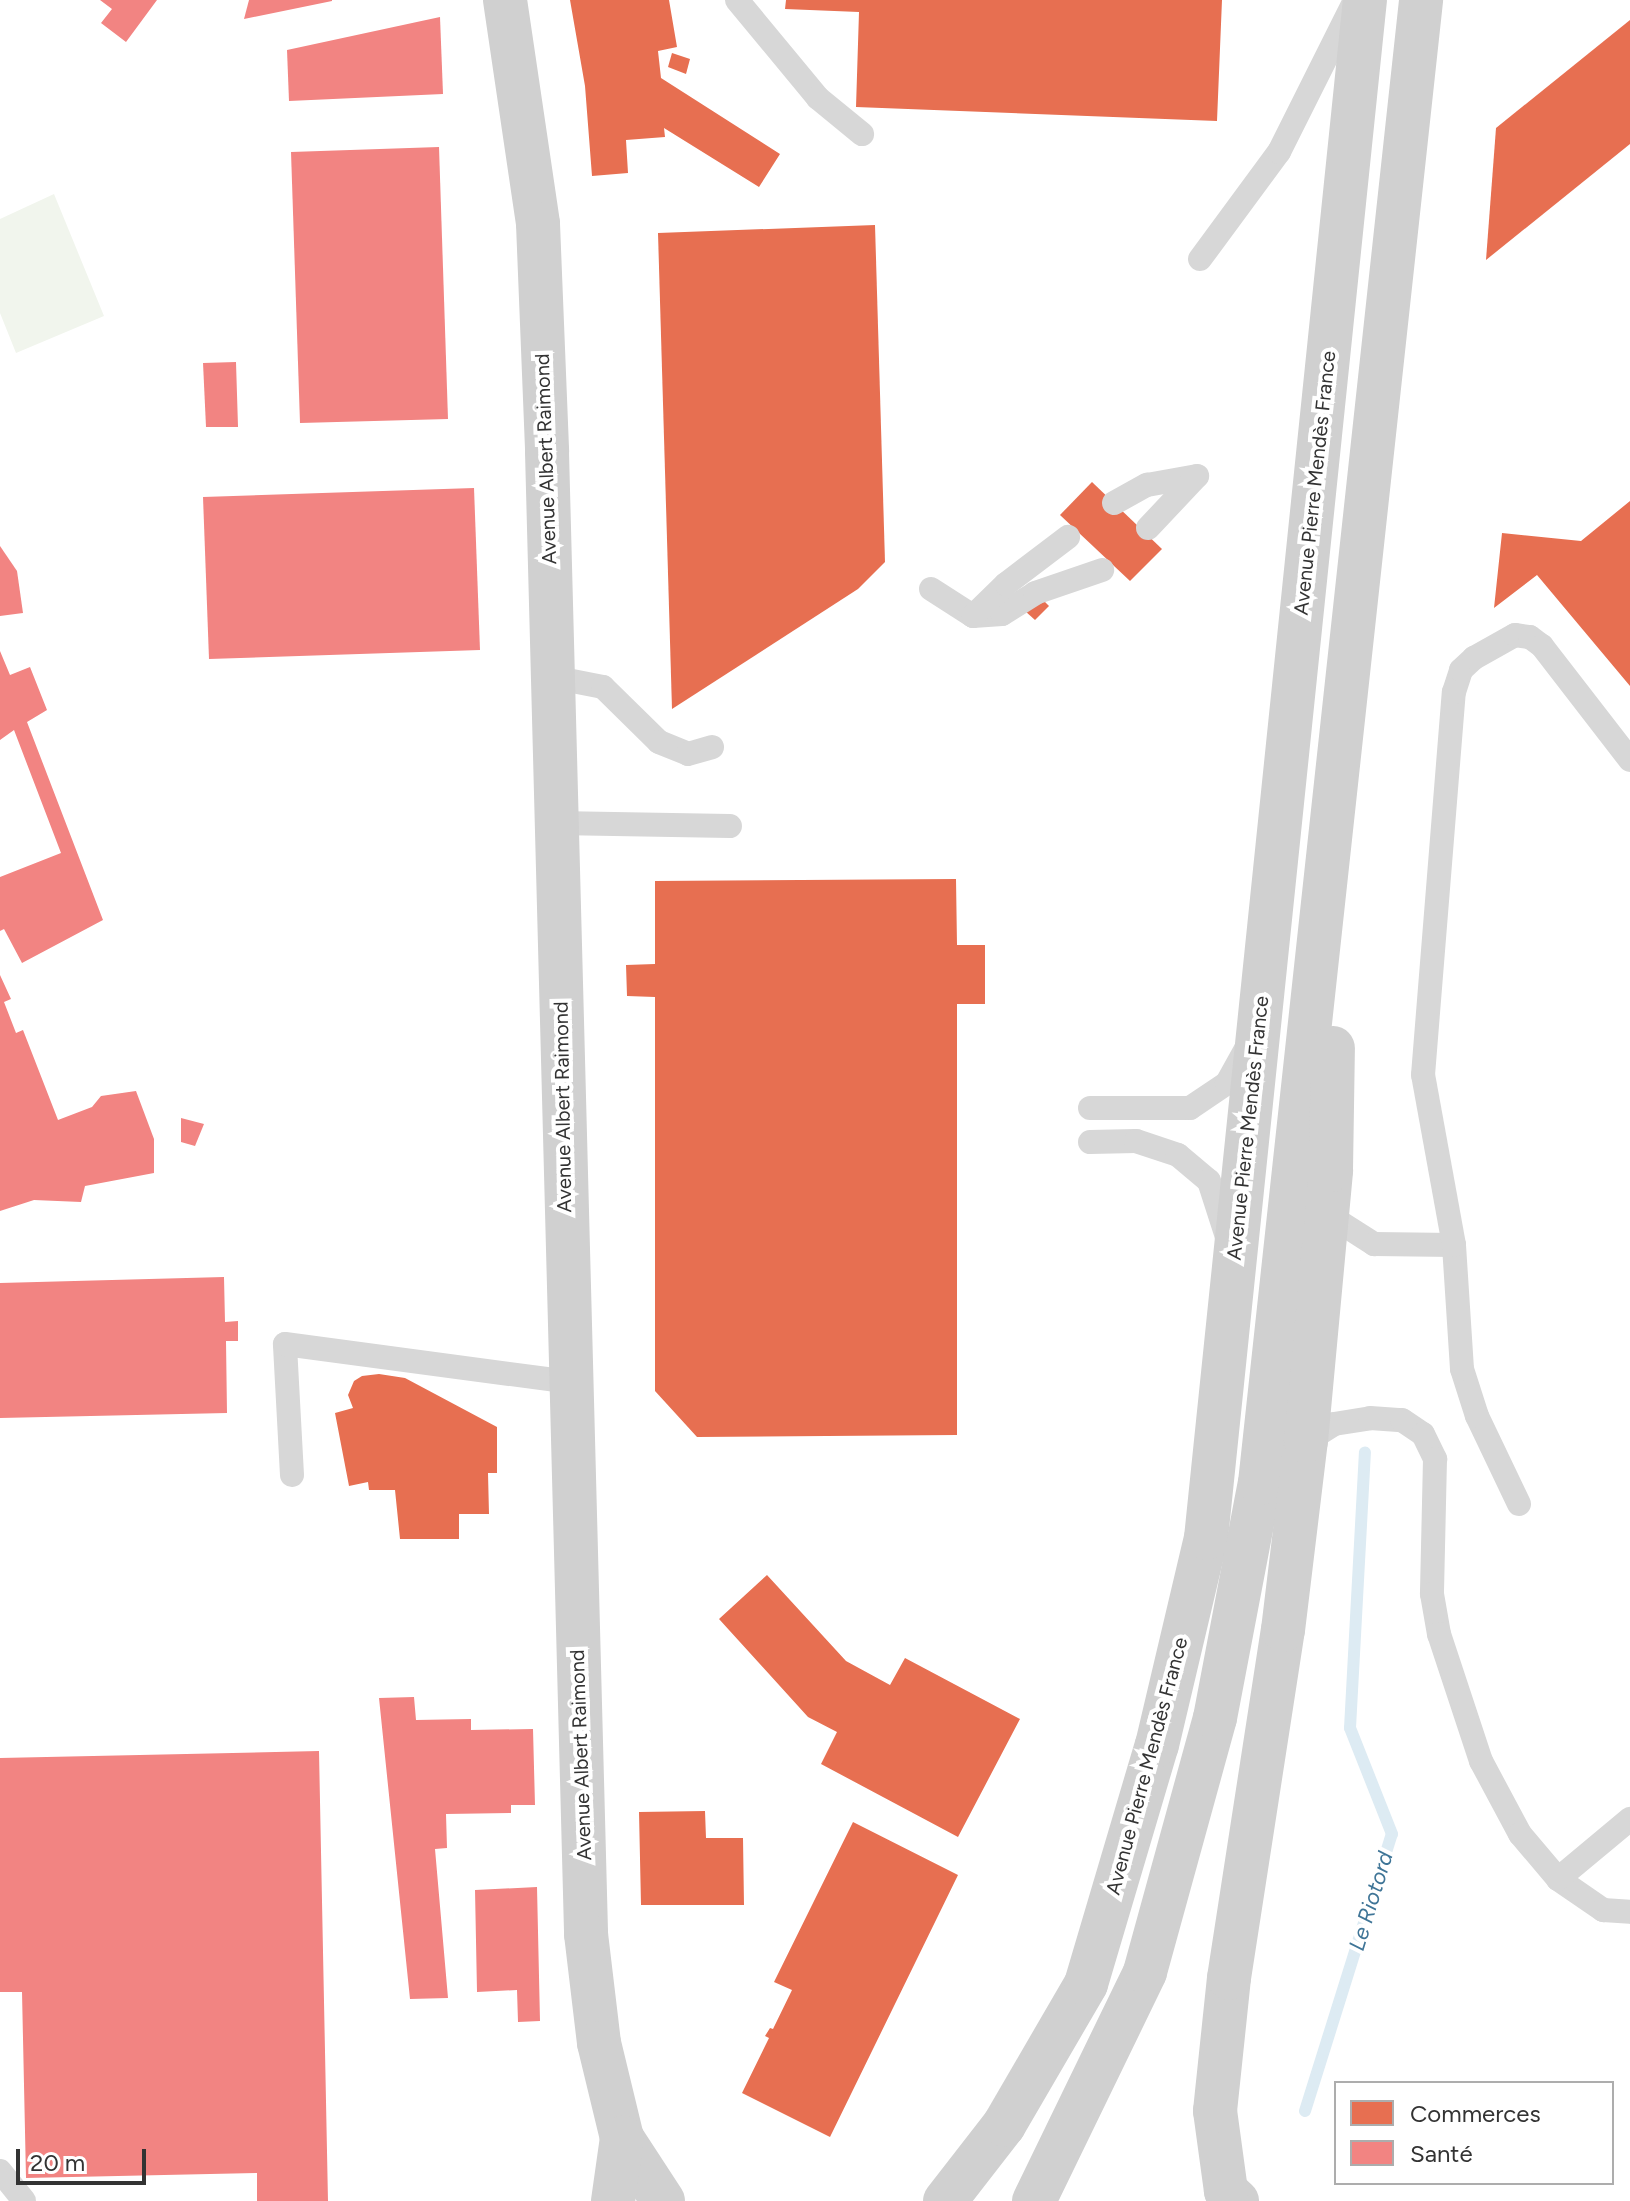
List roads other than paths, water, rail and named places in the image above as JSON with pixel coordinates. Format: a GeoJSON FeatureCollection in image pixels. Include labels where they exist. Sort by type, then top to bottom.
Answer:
{"type":"FeatureCollection","features":[{"type":"Feature","properties":{"kind":"main road","name":"Avenue Albert Raimond"},"geometry":{"type":"LineString","coordinates":[[505,0],[538,224],[586,1934],[599,2043],[622,2138],[663,2201]]}},
{"type":"Feature","properties":{"kind":"main road","name":"Avenue Pierre Mendès France"},"geometry":{"type":"LineString","coordinates":[[945,2201],[1004,2125],[1086,1984],[1157,1745],[1206,1538],[1365,0]]}},
{"type":"Feature","properties":{"kind":"main road"},"geometry":{"type":"LineString","coordinates":[[1034,2201],[1145,1972],[1215,1718],[1252,1526],[1270,1390],[1421,0]]}},
{"type":"Feature","properties":{"kind":"main road"},"geometry":{"type":"LineString","coordinates":[[1237,2201],[1226,2191],[1215,2111],[1229,1978],[1283,1630],[1306,1441],[1327,1214],[1333,1008],[1363,687],[1359,558]]}},
{"type":"Feature","properties":{"kind":"main road"},"geometry":{"type":"LineString","coordinates":[[613,2201],[622,2138]]}},
{"type":"Feature","properties":{"kind":"lane"},"geometry":{"type":"LineString","coordinates":[[737,0],[818,98],[862,134]]}},
{"type":"Feature","properties":{"kind":"lane"},"geometry":{"type":"LineString","coordinates":[[1200,259],[1279,152],[1355,0]]}},
{"type":"Feature","properties":{"kind":"lane"},"geometry":{"type":"LineString","coordinates":[[1114,503],[1147,485],[1197,476],[1148,528]]}},
{"type":"Feature","properties":{"kind":"lane"},"geometry":{"type":"LineString","coordinates":[[973,616],[1006,584],[1068,537]]}},
{"type":"Feature","properties":{"kind":"lane"},"geometry":{"type":"LineString","coordinates":[[931,589],[973,616],[1002,614],[1035,593],[1102,570]]}},
{"type":"Feature","properties":{"kind":"lane"},"geometry":{"type":"LineString","coordinates":[[1519,1504],[1477,1416],[1462,1369],[1454,1245],[1423,1075],[1451,723],[1461,670],[1474,658],[1515,635],[1530,637],[1542,646],[1630,760]]}},
{"type":"Feature","properties":{"kind":"lane"},"geometry":{"type":"LineString","coordinates":[[552,677],[603,687],[659,742],[688,754],[712,747]]}},
{"type":"Feature","properties":{"kind":"lane"},"geometry":{"type":"LineString","coordinates":[[556,823],[730,826]]}},
{"type":"Feature","properties":{"kind":"lane"},"geometry":{"type":"LineString","coordinates":[[1090,1108],[1190,1108],[1227,1083],[1258,1027]]}},
{"type":"Feature","properties":{"kind":"lane"},"geometry":{"type":"LineString","coordinates":[[1090,1142],[1136,1141],[1164,1150],[1178,1155],[1209,1181],[1234,1266]]}},
{"type":"Feature","properties":{"kind":"lane"},"geometry":{"type":"LineString","coordinates":[[1327,1214],[1374,1244],[1454,1245]]}},
{"type":"Feature","properties":{"kind":"lane"},"geometry":{"type":"LineString","coordinates":[[292,1475],[285,1344],[571,1382]]}},
{"type":"Feature","properties":{"kind":"lane"},"geometry":{"type":"LineString","coordinates":[[1252,1526],[1285,1462],[1306,1441],[1334,1424],[1370,1418],[1402,1420],[1423,1434],[1435,1459],[1432,1594],[1439,1634],[1481,1761],[1520,1834],[1558,1879],[1603,1910],[1630,1912]]}},
{"type":"Feature","properties":{"kind":"lane"},"geometry":{"type":"LineString","coordinates":[[1558,1879],[1630,1819]]}},
{"type":"Feature","properties":{"kind":"lane"},"geometry":{"type":"LineString","coordinates":[[0,2171],[24,2201]]}},
{"type":"Feature","properties":{"kind":"waterway","name":"Le Riotord"},"geometry":{"type":"LineString","coordinates":[[1305,2111],[1392,1834],[1350,1728],[1365,1452]]}}]}
